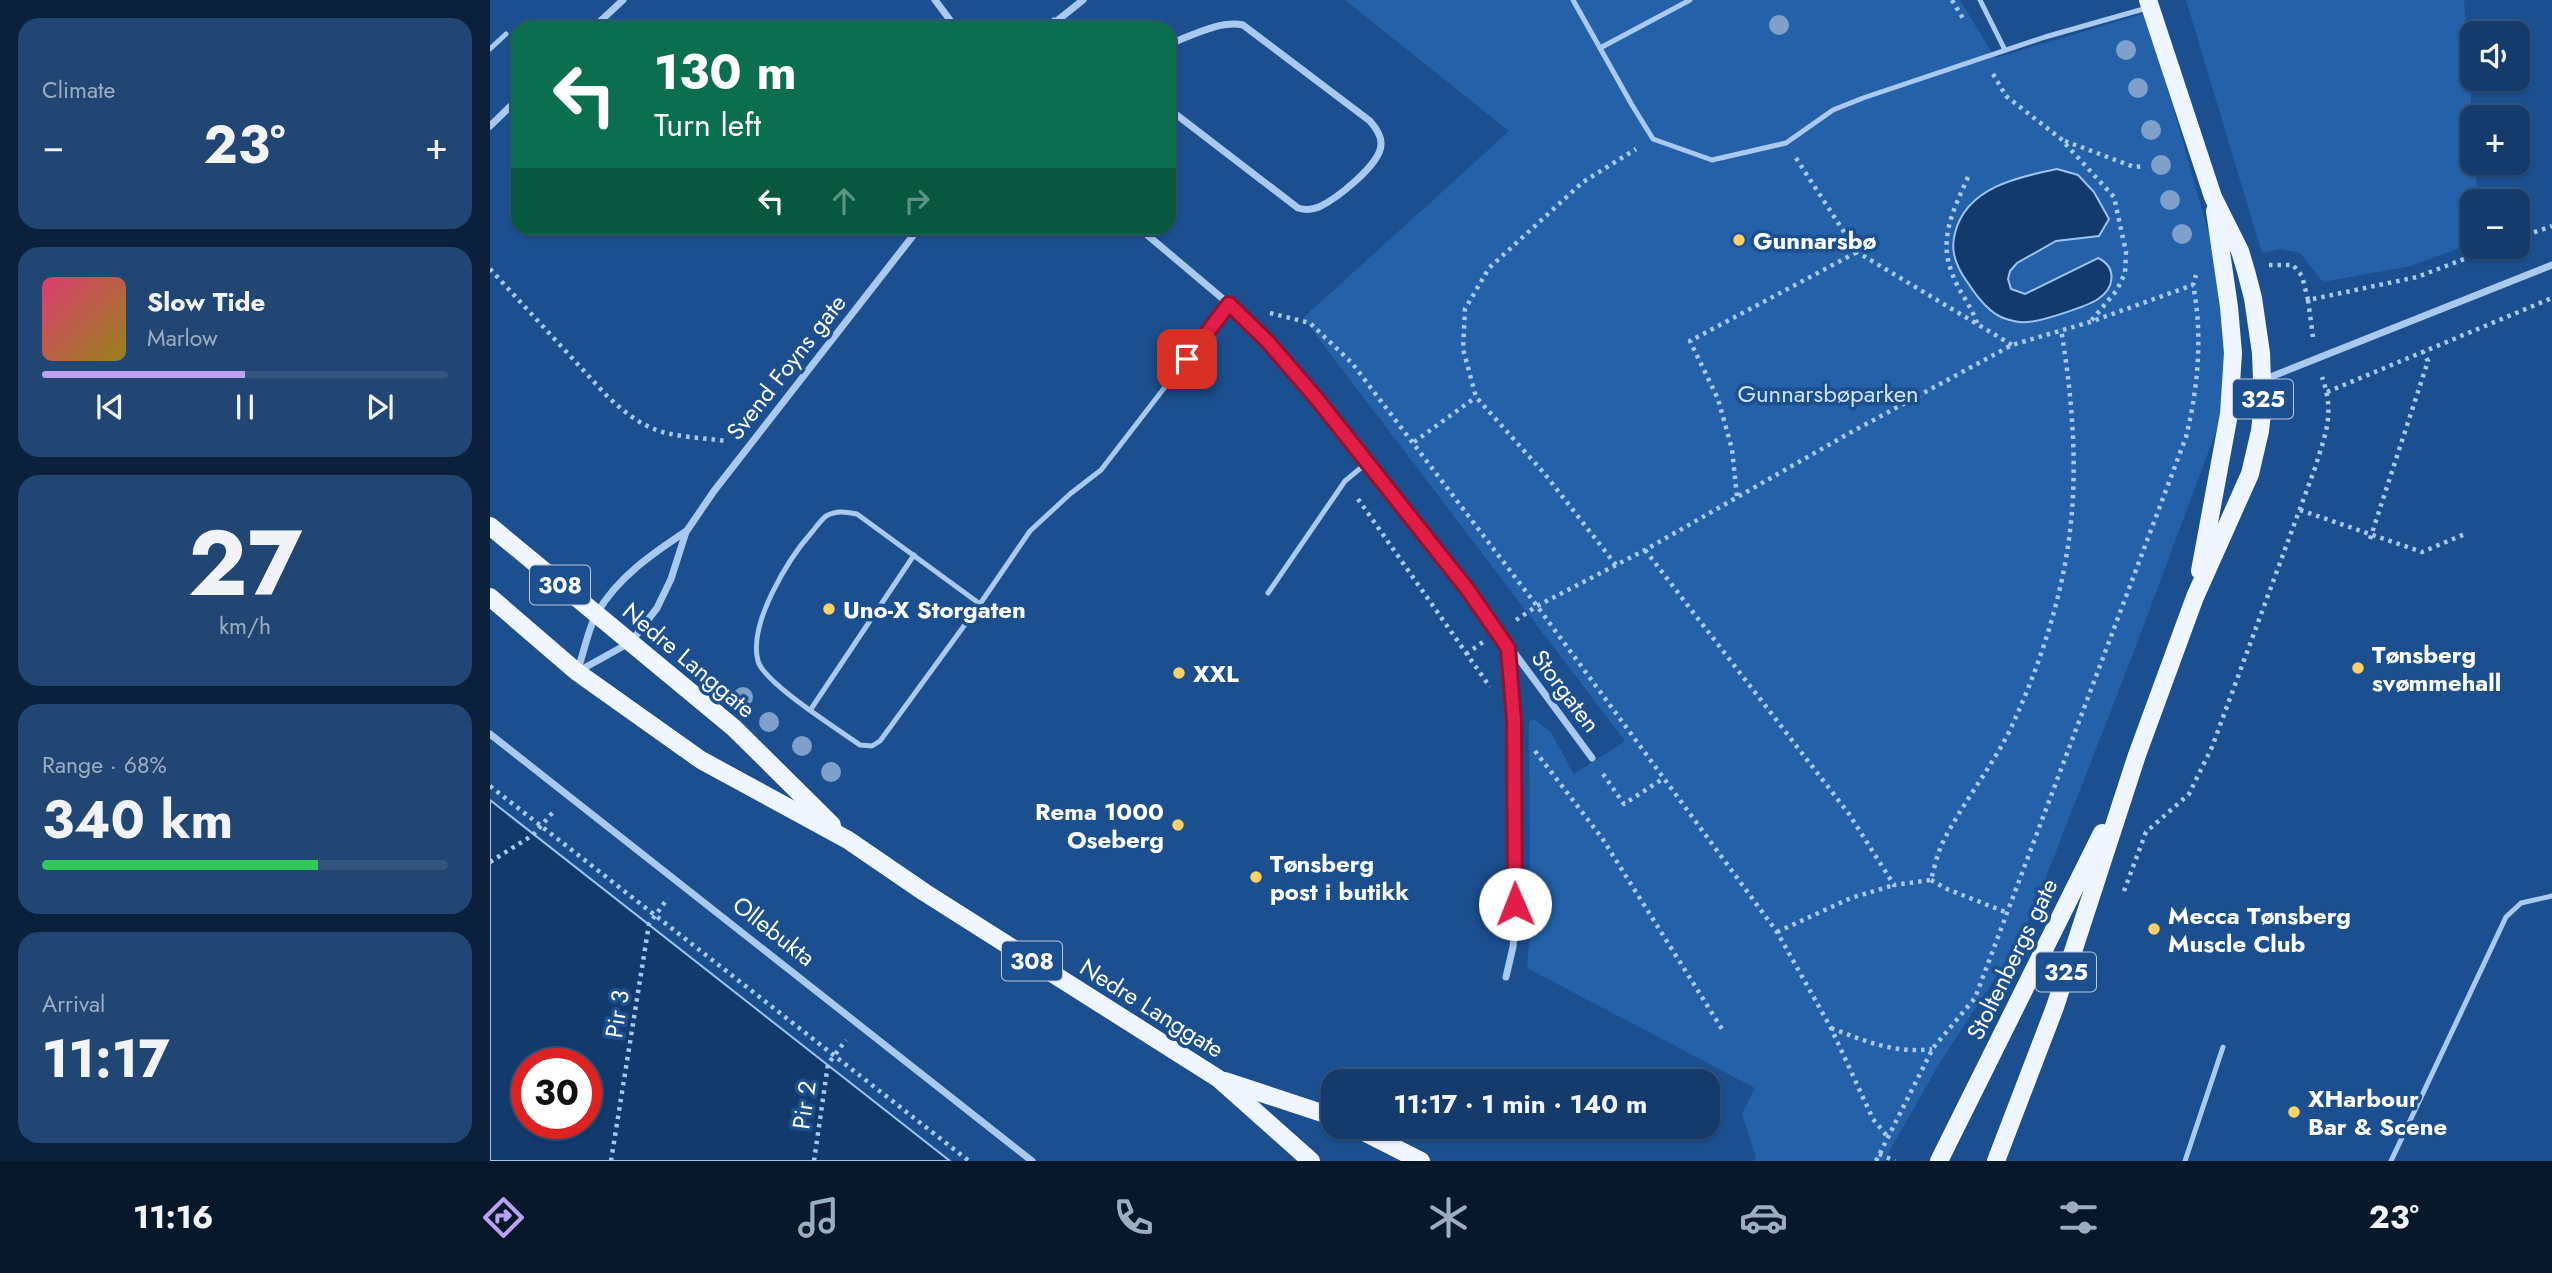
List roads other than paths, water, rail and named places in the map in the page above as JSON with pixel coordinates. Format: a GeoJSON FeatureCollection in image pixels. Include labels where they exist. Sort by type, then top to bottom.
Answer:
{"type":"FeatureCollection","features":[{"type":"Feature","properties":{"kind":"main road","name":"Stoltenbergs gate"},"geometry":{"type":"LineString","coordinates":[[1996,1161],[2055,1007],[2128,780],[2195,597],[2250,474],[2260,431],[2263,380],[2258,327],[2246,271],[2240,251],[2213,197],[2149,3]]}},
{"type":"Feature","properties":{"kind":"main road","name":"Stoltenbergs gate"},"geometry":{"type":"LineString","coordinates":[[2195,597],[2229,415],[2233,353],[2213,197]]}},
{"type":"Feature","properties":{"kind":"main road","name":"Nedre Langgate"},"geometry":{"type":"LineString","coordinates":[[490,526],[734,728],[848,840]]}},
{"type":"Feature","properties":{"kind":"main road","name":"Nedre Langgate"},"geometry":{"type":"LineString","coordinates":[[490,597],[577,672],[701,760],[848,840],[924,892],[1219,1079],[1311,1161]]}},
{"type":"Feature","properties":{"kind":"main road","name":"Stoltenbergs gate"},"geometry":{"type":"LineString","coordinates":[[1939,1161],[2128,780]]}},
{"type":"Feature","properties":{"kind":"main road","name":"Nedre Langgate"},"geometry":{"type":"LineString","coordinates":[[1219,1079],[1321,1113]]}},
{"type":"Feature","properties":{"kind":"main road"},"geometry":{"type":"LineString","coordinates":[[1378,1139],[1422,1161]]}},
{"type":"Feature","properties":{"kind":"street"},"geometry":{"type":"LineString","coordinates":[[600,21],[623,0]]}},
{"type":"Feature","properties":{"kind":"street"},"geometry":{"type":"LineString","coordinates":[[935,0],[951,21]]}},
{"type":"Feature","properties":{"kind":"street"},"geometry":{"type":"LineString","coordinates":[[1055,21],[1083,0]]}},
{"type":"Feature","properties":{"kind":"street"},"geometry":{"type":"LineString","coordinates":[[1176,42],[1220,26],[1243,24],[1370,121],[1379,132],[1382,144],[1367,169],[1339,195],[1318,208],[1306,210],[1298,208],[1176,114]]}},
{"type":"Feature","properties":{"kind":"street"},"geometry":{"type":"LineString","coordinates":[[490,125],[511,106]]}},
{"type":"Feature","properties":{"kind":"street","name":"Svend Foyns gate"},"geometry":{"type":"LineString","coordinates":[[577,672],[631,642],[657,608],[671,579],[686,532],[914,235]]}},
{"type":"Feature","properties":{"kind":"street","name":"Storgaten"},"geometry":{"type":"LineString","coordinates":[[1147,235],[1229,304],[1268,342],[1368,461],[1468,590],[1508,648],[1592,758]]}},
{"type":"Feature","properties":{"kind":"street"},"geometry":{"type":"LineString","coordinates":[[2229,415],[2247,389],[2263,380],[2552,265]]}},
{"type":"Feature","properties":{"kind":"street","name":"Svend Foyns gate"},"geometry":{"type":"LineString","coordinates":[[577,672],[596,614],[620,583],[645,559],[686,532]]}},
{"type":"Feature","properties":{"kind":"street","name":"Storgaten"},"geometry":{"type":"LineString","coordinates":[[1506,977],[1516,921],[1514,720],[1508,648]]}},
{"type":"Feature","properties":{"kind":"street","name":"Ollebukta"},"geometry":{"type":"LineString","coordinates":[[490,734],[1032,1161]]}},
{"type":"Feature","properties":{"kind":"lane"},"geometry":{"type":"LineString","coordinates":[[1573,0],[1653,139],[1712,160],[1786,143],[1833,110],[2149,3]]}},
{"type":"Feature","properties":{"kind":"lane"},"geometry":{"type":"LineString","coordinates":[[1600,48],[1690,0]]}},
{"type":"Feature","properties":{"kind":"lane"},"geometry":{"type":"LineString","coordinates":[[1980,0],[2005,50]]}},
{"type":"Feature","properties":{"kind":"lane"},"geometry":{"type":"LineString","coordinates":[[490,49],[506,34]]}},
{"type":"Feature","properties":{"kind":"lane"},"geometry":{"type":"LineString","coordinates":[[980,604],[857,514],[841,511],[825,517],[793,553],[771,593],[760,627],[758,664],[773,682],[860,745],[872,746],[880,741],[980,604],[1030,531],[1101,470],[1229,304]]}},
{"type":"Feature","properties":{"kind":"lane"},"geometry":{"type":"LineString","coordinates":[[1268,593],[1345,481],[1368,461]]}},
{"type":"Feature","properties":{"kind":"lane"},"geometry":{"type":"LineString","coordinates":[[811,709],[914,555]]}},
{"type":"Feature","properties":{"kind":"lane"},"geometry":{"type":"LineString","coordinates":[[2390,1161],[2506,917],[2522,903],[2552,896]]}},
{"type":"Feature","properties":{"kind":"lane"},"geometry":{"type":"LineString","coordinates":[[2185,1161],[2223,1047]]}},
{"type":"Feature","properties":{"kind":"place","name":"Gunnarsbø"},"geometry":{"type":"Point","coordinates":[1739,240]}},
{"type":"Feature","properties":{"kind":"place","name":"Uno-X Storgaten"},"geometry":{"type":"Point","coordinates":[829,609]}},
{"type":"Feature","properties":{"kind":"place","name":"Tønsberg svømmehall"},"geometry":{"type":"Point","coordinates":[2358,668]}},
{"type":"Feature","properties":{"kind":"place","name":"XXL"},"geometry":{"type":"Point","coordinates":[1179,673]}},
{"type":"Feature","properties":{"kind":"place","name":"Rema 1000 Oseberg"},"geometry":{"type":"Point","coordinates":[1178,825]}},
{"type":"Feature","properties":{"kind":"place","name":"Tønsberg post i butikk"},"geometry":{"type":"Point","coordinates":[1256,877]}},
{"type":"Feature","properties":{"kind":"place","name":"Mecca Tønsberg Muscle Club"},"geometry":{"type":"Point","coordinates":[2154,929]}},
{"type":"Feature","properties":{"kind":"place","name":"XHarbour Bar & Scene"},"geometry":{"type":"Point","coordinates":[2294,1112]}},
{"type":"Feature","properties":{"kind":"park label","name":"Gunnarsbøparken"},"geometry":{"type":"Point","coordinates":[1828,393]}}]}
